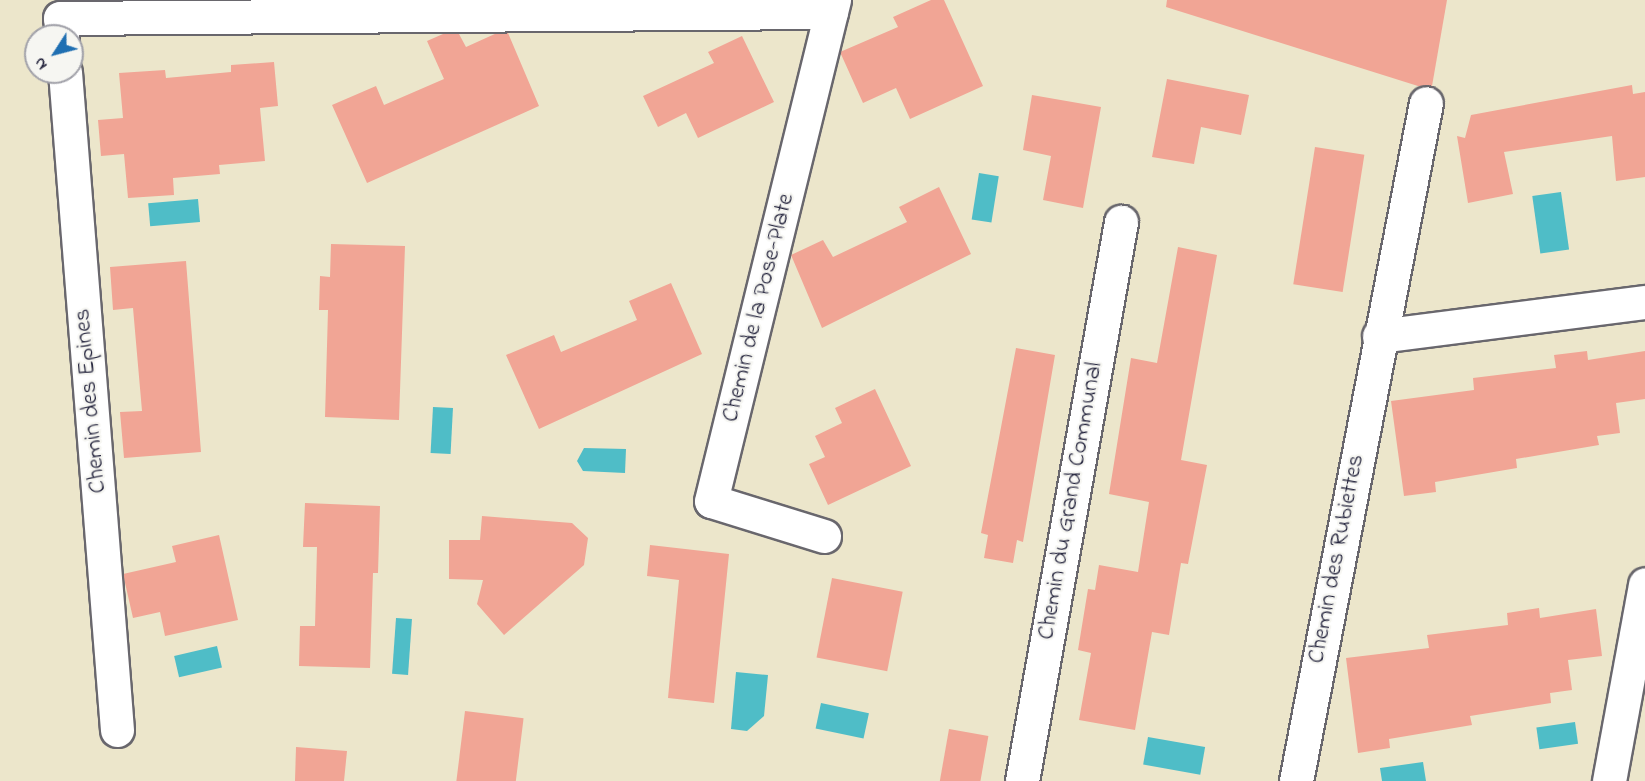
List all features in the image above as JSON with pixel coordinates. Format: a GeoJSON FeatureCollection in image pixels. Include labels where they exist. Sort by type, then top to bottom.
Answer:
{"type":"FeatureCollection","features":[{"type":"Feature","properties":{"kind":"street"},"geometry":{"type":"LineString","coordinates":[[76,18],[833,6]]}},
{"type":"Feature","properties":{"kind":"street","name":"Chemin de la Pose-Plate"},"geometry":{"type":"LineString","coordinates":[[824,536],[711,501],[833,6]]}},
{"type":"Feature","properties":{"kind":"street","name":"Chemin des Epines"},"geometry":{"type":"LineString","coordinates":[[66,84],[117,730]]}},
{"type":"Feature","properties":{"kind":"street","name":"Chemin des Rubiettes"},"geometry":{"type":"LineString","coordinates":[[1296,781],[1379,336],[1426,103]]}},
{"type":"Feature","properties":{"kind":"street","name":"Chemin du Grand Communal"},"geometry":{"type":"LineString","coordinates":[[1022,781],[1121,222]]}},
{"type":"Feature","properties":{"kind":"street"},"geometry":{"type":"LineString","coordinates":[[1379,336],[1645,302]]}},
{"type":"Feature","properties":{"kind":"street"},"geometry":{"type":"LineString","coordinates":[[1609,781],[1643,601]]}},
{"type":"Feature","properties":{"kind":"water"},"geometry":{"type":"Polygon","coordinates":[[[979,173],[999,176],[991,223],[972,219],[979,173]]]}},
{"type":"Feature","properties":{"kind":"water"},"geometry":{"type":"Polygon","coordinates":[[[1561,192],[1569,249],[1540,253],[1532,196],[1561,192]]]}},
{"type":"Feature","properties":{"kind":"water"},"geometry":{"type":"Polygon","coordinates":[[[198,199],[200,222],[150,226],[148,203],[198,199]]]}},
{"type":"Feature","properties":{"kind":"water"},"geometry":{"type":"Polygon","coordinates":[[[433,407],[453,408],[451,454],[431,453],[433,407]]]}},
{"type":"Feature","properties":{"kind":"water"},"geometry":{"type":"Polygon","coordinates":[[[584,448],[626,449],[625,473],[583,471],[577,461],[584,448]]]}},
{"type":"Feature","properties":{"kind":"water"},"geometry":{"type":"Polygon","coordinates":[[[396,618],[412,619],[408,675],[392,674],[396,618]]]}},
{"type":"Feature","properties":{"kind":"water"},"geometry":{"type":"Polygon","coordinates":[[[217,646],[222,667],[179,677],[174,656],[217,646]]]}},
{"type":"Feature","properties":{"kind":"water"},"geometry":{"type":"Polygon","coordinates":[[[736,672],[768,675],[764,716],[747,731],[731,729],[736,672]]]}},
{"type":"Feature","properties":{"kind":"water"},"geometry":{"type":"Polygon","coordinates":[[[821,703],[869,713],[864,739],[816,728],[821,703]]]}},
{"type":"Feature","properties":{"kind":"water"},"geometry":{"type":"Polygon","coordinates":[[[1575,722],[1578,744],[1539,749],[1536,727],[1575,722]]]}},
{"type":"Feature","properties":{"kind":"water"},"geometry":{"type":"Polygon","coordinates":[[[1148,737],[1205,747],[1200,775],[1143,765],[1148,737]]]}},
{"type":"Feature","properties":{"kind":"water"},"geometry":{"type":"Polygon","coordinates":[[[1423,762],[1426,781],[1382,781],[1380,768],[1423,762]]]}},
{"type":"Feature","properties":{"kind":"building"},"geometry":{"type":"Polygon","coordinates":[[[931,0],[944,0],[983,86],[910,119],[896,88],[863,103],[840,52],[898,27],[893,17],[931,0]]]}},
{"type":"Feature","properties":{"kind":"building"},"geometry":{"type":"Polygon","coordinates":[[[1167,0],[1447,0],[1432,86],[1418,86],[1166,7],[1167,0]]]}},
{"type":"Feature","properties":{"kind":"building"},"geometry":{"type":"Polygon","coordinates":[[[497,33],[508,33],[539,106],[367,183],[332,105],[376,86],[384,105],[444,79],[427,41],[443,34],[459,34],[466,47],[497,33]]]}},
{"type":"Feature","properties":{"kind":"building"},"geometry":{"type":"Polygon","coordinates":[[[742,36],[774,102],[698,138],[686,113],[658,127],[643,96],[714,63],[708,52],[742,36]]]}},
{"type":"Feature","properties":{"kind":"building"},"geometry":{"type":"Polygon","coordinates":[[[274,62],[278,106],[260,108],[265,161],[219,165],[220,174],[173,178],[174,195],[128,198],[124,154],[101,156],[98,120],[123,118],[119,73],[165,70],[166,78],[231,72],[231,65],[274,62]]]}},
{"type":"Feature","properties":{"kind":"building"},"geometry":{"type":"Polygon","coordinates":[[[1167,79],[1249,95],[1241,135],[1201,127],[1194,164],[1152,157],[1167,79]]]}},
{"type":"Feature","properties":{"kind":"building"},"geometry":{"type":"Polygon","coordinates":[[[1632,85],[1633,94],[1645,92],[1645,177],[1616,181],[1612,136],[1504,152],[1513,194],[1468,203],[1457,136],[1465,138],[1471,115],[1632,85]]]}},
{"type":"Feature","properties":{"kind":"building"},"geometry":{"type":"Polygon","coordinates":[[[1032,95],[1101,107],[1083,208],[1043,200],[1051,156],[1023,150],[1032,95]]]}},
{"type":"Feature","properties":{"kind":"building"},"geometry":{"type":"Polygon","coordinates":[[[1315,147],[1364,155],[1343,292],[1293,284],[1315,147]]]}},
{"type":"Feature","properties":{"kind":"building"},"geometry":{"type":"Polygon","coordinates":[[[939,187],[971,254],[822,328],[791,255],[823,240],[833,257],[907,222],[899,207],[939,187]]]}},
{"type":"Feature","properties":{"kind":"building"},"geometry":{"type":"Polygon","coordinates":[[[331,244],[405,246],[399,420],[325,417],[328,310],[319,310],[320,276],[330,277],[331,244]]]}},
{"type":"Feature","properties":{"kind":"building"},"geometry":{"type":"Polygon","coordinates":[[[1178,247],[1217,255],[1181,460],[1207,465],[1188,564],[1181,563],[1169,635],[1152,632],[1135,730],[1079,720],[1091,653],[1078,650],[1088,589],[1095,590],[1099,565],[1138,572],[1149,502],[1109,494],[1131,358],[1157,363],[1178,247]]]}},
{"type":"Feature","properties":{"kind":"building"},"geometry":{"type":"Polygon","coordinates":[[[186,261],[201,452],[124,458],[120,412],[142,411],[133,308],[113,310],[110,267],[186,261]]]}},
{"type":"Feature","properties":{"kind":"building"},"geometry":{"type":"Polygon","coordinates":[[[671,283],[702,354],[539,429],[506,355],[554,335],[561,352],[637,320],[629,301],[671,283]]]}},
{"type":"Feature","properties":{"kind":"building"},"geometry":{"type":"Polygon","coordinates":[[[1016,348],[1055,355],[1023,542],[1017,540],[1013,563],[984,558],[988,535],[981,533],[1016,348]]]}},
{"type":"Feature","properties":{"kind":"building"},"geometry":{"type":"Polygon","coordinates":[[[1587,351],[1588,360],[1645,351],[1645,399],[1616,403],[1620,433],[1597,436],[1599,445],[1516,459],[1517,468],[1435,482],[1436,492],[1404,496],[1391,401],[1474,390],[1473,378],[1556,368],[1554,355],[1587,351]]]}},
{"type":"Feature","properties":{"kind":"building"},"geometry":{"type":"Polygon","coordinates":[[[875,389],[911,466],[828,505],[809,464],[825,457],[815,436],[842,423],[835,408],[875,389]]]}},
{"type":"Feature","properties":{"kind":"building"},"geometry":{"type":"Polygon","coordinates":[[[305,503],[380,506],[378,573],[373,573],[370,668],[299,666],[300,626],[315,626],[317,547],[303,547],[305,503]]]}},
{"type":"Feature","properties":{"kind":"building"},"geometry":{"type":"Polygon","coordinates":[[[482,516],[572,523],[588,538],[584,565],[504,635],[477,604],[483,580],[449,579],[449,540],[480,540],[482,516]]]}},
{"type":"Feature","properties":{"kind":"building"},"geometry":{"type":"Polygon","coordinates":[[[219,535],[238,620],[165,636],[160,612],[133,618],[123,574],[176,562],[172,546],[219,535]]]}},
{"type":"Feature","properties":{"kind":"building"},"geometry":{"type":"Polygon","coordinates":[[[650,545],[729,554],[714,703],[668,698],[679,580],[647,576],[650,545]]]}},
{"type":"Feature","properties":{"kind":"building"},"geometry":{"type":"Polygon","coordinates":[[[832,578],[903,592],[887,671],[817,658],[832,578]]]}},
{"type":"Feature","properties":{"kind":"building"},"geometry":{"type":"Polygon","coordinates":[[[1539,608],[1540,618],[1596,609],[1602,656],[1568,660],[1572,690],[1550,693],[1551,703],[1470,716],[1472,725],[1389,739],[1390,748],[1358,753],[1346,658],[1429,648],[1427,635],[1508,625],[1507,613],[1539,608]]]}},
{"type":"Feature","properties":{"kind":"building"},"geometry":{"type":"Polygon","coordinates":[[[465,711],[524,718],[516,781],[456,781],[465,711]]]}},
{"type":"Feature","properties":{"kind":"building"},"geometry":{"type":"Polygon","coordinates":[[[949,729],[988,736],[980,781],[940,781],[949,729]]]}},
{"type":"Feature","properties":{"kind":"building"},"geometry":{"type":"Polygon","coordinates":[[[296,747],[347,751],[344,781],[295,781],[296,747]]]}}]}
